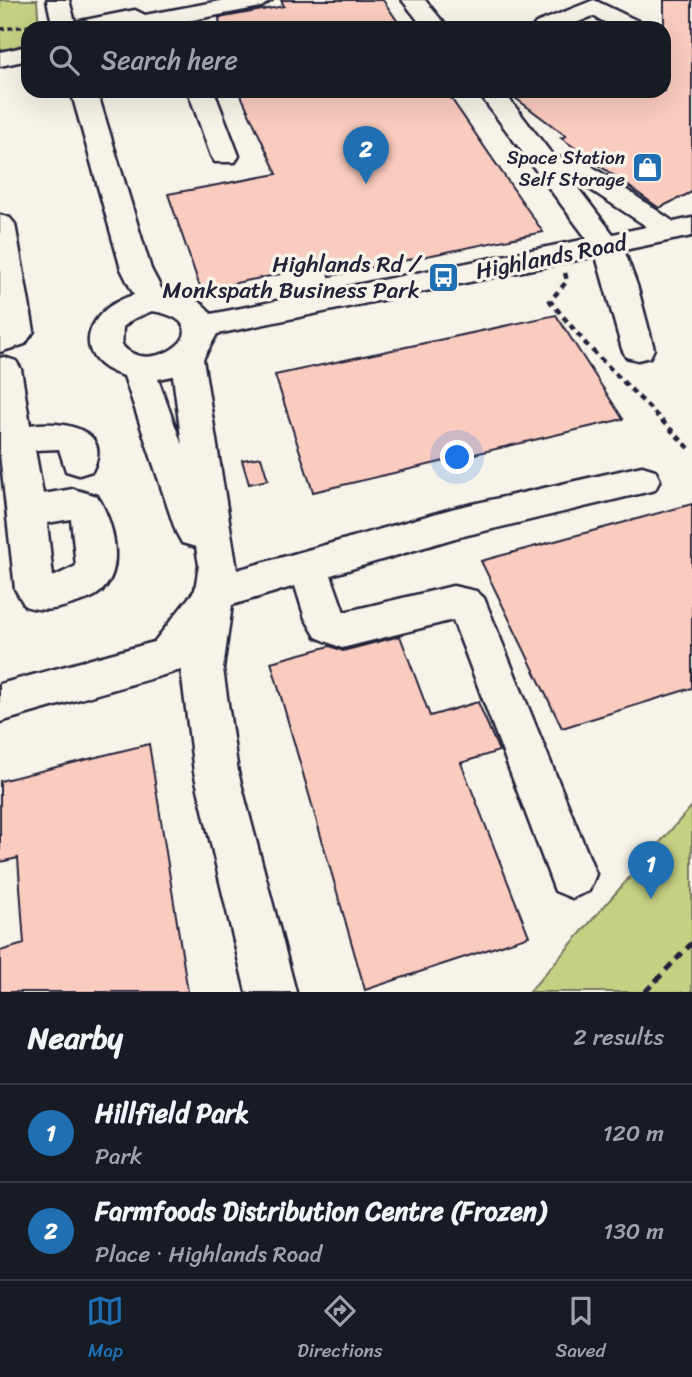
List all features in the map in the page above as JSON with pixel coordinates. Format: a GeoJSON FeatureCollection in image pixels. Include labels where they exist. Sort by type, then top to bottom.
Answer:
{"type":"FeatureCollection","features":[{"type":"Feature","properties":{"kind":"street"},"geometry":{"type":"LineString","coordinates":[[58,0],[80,21]]}},
{"type":"Feature","properties":{"kind":"street"},"geometry":{"type":"LineString","coordinates":[[145,21],[261,0]]}},
{"type":"Feature","properties":{"kind":"street"},"geometry":{"type":"LineString","coordinates":[[413,0],[430,21]]}},
{"type":"Feature","properties":{"kind":"street"},"geometry":{"type":"LineString","coordinates":[[561,21],[594,7],[621,21]]}},
{"type":"Feature","properties":{"kind":"street"},"geometry":{"type":"LineString","coordinates":[[0,59],[21,54]]}},
{"type":"Feature","properties":{"kind":"street"},"geometry":{"type":"LineString","coordinates":[[86,98],[136,270],[152,301]]}},
{"type":"Feature","properties":{"kind":"street"},"geometry":{"type":"LineString","coordinates":[[204,98],[225,156]]}},
{"type":"Feature","properties":{"kind":"street"},"geometry":{"type":"LineString","coordinates":[[495,98],[608,247],[622,285],[638,349]]}},
{"type":"Feature","properties":{"kind":"street"},"geometry":{"type":"LineString","coordinates":[[545,165],[574,167],[653,218],[680,230]]}},
{"type":"Feature","properties":{"kind":"street"},"geometry":{"type":"LineString","coordinates":[[0,224],[18,331],[2,355],[12,460],[27,511]]}},
{"type":"Feature","properties":{"kind":"street","name":"Highlands Road"},"geometry":{"type":"LineString","coordinates":[[204,326],[608,247],[680,230]]}},
{"type":"Feature","properties":{"kind":"street"},"geometry":{"type":"LineString","coordinates":[[152,301],[186,306],[198,315],[204,326],[201,344],[187,359],[164,368],[138,369],[118,362],[105,349],[104,334],[113,318],[121,312],[152,301]]}},
{"type":"Feature","properties":{"kind":"street"},"geometry":{"type":"LineString","coordinates":[[187,359],[218,565],[202,669],[216,772],[271,992]]}},
{"type":"Feature","properties":{"kind":"street"},"geometry":{"type":"LineString","coordinates":[[138,369],[215,593]]}},
{"type":"Feature","properties":{"kind":"street"},"geometry":{"type":"LineString","coordinates":[[12,460],[59,435],[70,438],[76,444],[79,461]]}},
{"type":"Feature","properties":{"kind":"street"},"geometry":{"type":"LineString","coordinates":[[0,703],[167,657],[215,593],[455,523],[642,480]]}},
{"type":"Feature","properties":{"kind":"street"},"geometry":{"type":"LineString","coordinates":[[308,566],[325,618],[330,625],[342,630],[453,603],[462,603],[470,610],[572,874]]}},
{"type":"Feature","properties":{"kind":"path"},"geometry":{"type":"LineString","coordinates":[[0,29],[21,29]]}},
{"type":"Feature","properties":{"kind":"path"},"geometry":{"type":"LineString","coordinates":[[549,258],[565,273],[567,281],[550,301],[564,314],[587,345],[692,452]]}},
{"type":"Feature","properties":{"kind":"path"},"geometry":{"type":"LineString","coordinates":[[645,992],[692,943]]}},
{"type":"Feature","properties":{"kind":"green space"},"geometry":{"type":"Polygon","coordinates":[[[0,0],[37,0],[38,21],[21,21],[21,45],[0,53],[0,0]]]}},
{"type":"Feature","properties":{"kind":"green space"},"geometry":{"type":"Polygon","coordinates":[[[692,806],[692,992],[529,992],[692,806]]]}},
{"type":"Feature","properties":{"kind":"building"},"geometry":{"type":"Polygon","coordinates":[[[281,0],[383,0],[397,21],[219,21],[219,18],[284,6],[281,0]]]}},
{"type":"Feature","properties":{"kind":"building"},"geometry":{"type":"Polygon","coordinates":[[[664,0],[692,0],[692,192],[659,208],[561,138],[566,136],[515,98],[671,98],[671,21],[664,21],[664,0]]]}},
{"type":"Feature","properties":{"kind":"building"},"geometry":{"type":"Polygon","coordinates":[[[242,98],[451,98],[543,232],[330,276],[325,265],[201,290],[168,194],[277,174],[242,98]]]}},
{"type":"Feature","properties":{"kind":"building"},"geometry":{"type":"Polygon","coordinates":[[[556,315],[623,419],[313,492],[275,375],[556,315]]]}},
{"type":"Feature","properties":{"kind":"building"},"geometry":{"type":"Polygon","coordinates":[[[261,457],[268,480],[249,484],[242,460],[261,457]]]}},
{"type":"Feature","properties":{"kind":"building"},"geometry":{"type":"Polygon","coordinates":[[[692,504],[692,688],[562,728],[481,561],[692,504]]]}},
{"type":"Feature","properties":{"kind":"building"},"geometry":{"type":"Polygon","coordinates":[[[400,636],[430,716],[478,702],[499,751],[461,763],[529,936],[365,990],[271,662],[330,646],[343,651],[400,636]]]}},
{"type":"Feature","properties":{"kind":"building"},"geometry":{"type":"Polygon","coordinates":[[[149,744],[188,992],[0,992],[0,951],[24,944],[18,858],[0,862],[0,781],[149,744]]]}},
{"type":"Feature","properties":{"kind":"place","name":"Space Station Self Storage"},"geometry":{"type":"Point","coordinates":[648,168]}},
{"type":"Feature","properties":{"kind":"place","name":"Farmfoods Distribution Centre (Frozen)"},"geometry":{"type":"Point","coordinates":[366,184]}},
{"type":"Feature","properties":{"kind":"place","name":"Highlands Rd / Monkspath Business Park"},"geometry":{"type":"Point","coordinates":[443,277]}},
{"type":"Feature","properties":{"kind":"place","name":"Hillfield Park"},"geometry":{"type":"Point","coordinates":[651,899]}}]}
